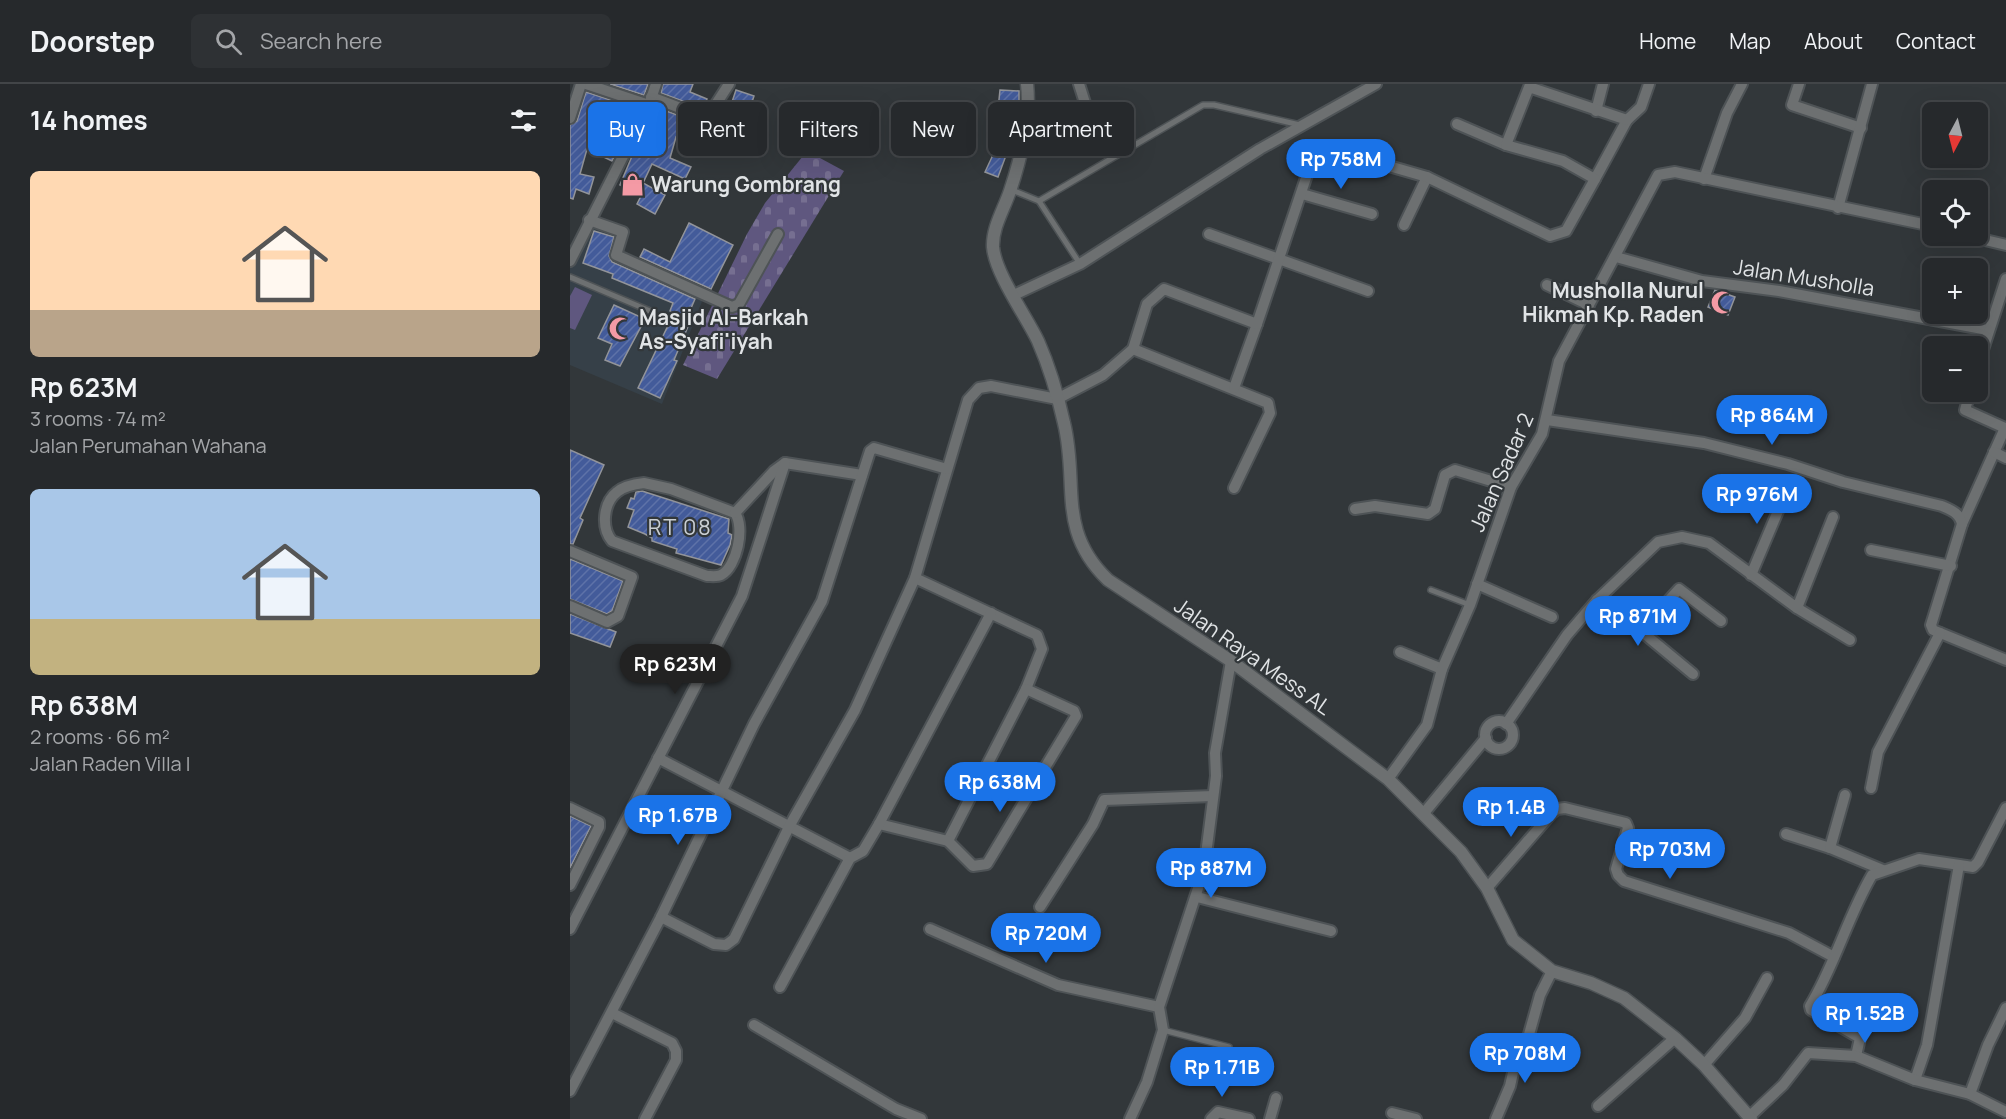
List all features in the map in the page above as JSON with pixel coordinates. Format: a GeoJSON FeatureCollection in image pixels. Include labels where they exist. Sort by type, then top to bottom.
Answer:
{"type":"FeatureCollection","features":[{"type":"Feature","properties":{"kind":"street"},"geometry":{"type":"LineString","coordinates":[[570,117],[581,84]]}},
{"type":"Feature","properties":{"kind":"street"},"geometry":{"type":"LineString","coordinates":[[586,84],[706,118],[729,84]]}},
{"type":"Feature","properties":{"kind":"street"},"geometry":{"type":"LineString","coordinates":[[570,261],[650,101],[656,84]]}},
{"type":"Feature","properties":{"kind":"street","name":"Jalan Raya Mess AL"},"geometry":{"type":"LineString","coordinates":[[1027,84],[1026,128],[1010,189],[995,232],[993,248],[999,269],[1039,343],[1057,399],[1065,425],[1074,529],[1091,564],[1108,580],[1231,661],[1388,779],[1461,852],[1487,888],[1513,940],[1552,970],[1591,983],[1624,998],[1675,1038],[1704,1065],[1750,1118]]}},
{"type":"Feature","properties":{"kind":"street"},"geometry":{"type":"LineString","coordinates":[[1079,84],[1085,102]]}},
{"type":"Feature","properties":{"kind":"street"},"geometry":{"type":"LineString","coordinates":[[1014,295],[1080,264],[1260,149],[1376,84]]}},
{"type":"Feature","properties":{"kind":"street"},"geometry":{"type":"LineString","coordinates":[[1596,111],[1603,84]]}},
{"type":"Feature","properties":{"kind":"street"},"geometry":{"type":"LineString","coordinates":[[1234,388],[1281,258],[1315,152],[1323,147],[1427,177],[1550,236],[1566,231],[1627,120],[1641,107],[1649,84]]}},
{"type":"Feature","properties":{"kind":"street"},"geometry":{"type":"LineString","coordinates":[[1704,179],[1727,113],[1742,84]]}},
{"type":"Feature","properties":{"kind":"street"},"geometry":{"type":"LineString","coordinates":[[1799,84],[1792,105],[1861,128]]}},
{"type":"Feature","properties":{"kind":"street"},"geometry":{"type":"LineString","coordinates":[[1838,208],[1872,84]]}},
{"type":"Feature","properties":{"kind":"street"},"geometry":{"type":"LineString","coordinates":[[1506,145],[1527,85],[1627,120]]}},
{"type":"Feature","properties":{"kind":"street"},"geometry":{"type":"LineString","coordinates":[[1457,124],[1506,145],[1563,161],[1595,179]]}},
{"type":"Feature","properties":{"kind":"street","name":"Jalan Sadar 2"},"geometry":{"type":"LineString","coordinates":[[1388,779],[1427,726],[1442,669],[1470,604],[1511,487],[1542,434],[1559,361],[1658,175],[1675,172],[1922,224]]}},
{"type":"Feature","properties":{"kind":"street"},"geometry":{"type":"LineString","coordinates":[[1404,225],[1427,177]]}},
{"type":"Feature","properties":{"kind":"street"},"geometry":{"type":"LineString","coordinates":[[1302,194],[1372,214]]}},
{"type":"Feature","properties":{"kind":"street"},"geometry":{"type":"LineString","coordinates":[[589,220],[623,232],[616,255],[732,307],[739,304],[778,234]]}},
{"type":"Feature","properties":{"kind":"street"},"geometry":{"type":"LineString","coordinates":[[1209,234],[1368,291]]}},
{"type":"Feature","properties":{"kind":"street"},"geometry":{"type":"LineString","coordinates":[[1988,241],[2006,245]]}},
{"type":"Feature","properties":{"kind":"street","name":"Jalan Musholla"},"geometry":{"type":"LineString","coordinates":[[1616,257],[1702,281],[1779,291],[1988,330]]}},
{"type":"Feature","properties":{"kind":"street"},"geometry":{"type":"LineString","coordinates":[[1986,336],[2006,279]]}},
{"type":"Feature","properties":{"kind":"street"},"geometry":{"type":"LineString","coordinates":[[1548,285],[1589,305]]}},
{"type":"Feature","properties":{"kind":"street"},"geometry":{"type":"LineString","coordinates":[[661,917],[714,944],[726,945],[734,939],[790,825],[855,710],[915,578],[968,400],[979,388],[991,386],[1057,399],[1103,375],[1133,349],[1147,304],[1164,289],[1257,324]]}},
{"type":"Feature","properties":{"kind":"street"},"geometry":{"type":"LineString","coordinates":[[1133,349],[1234,388],[1268,404],[1269,413],[1234,488]]}},
{"type":"Feature","properties":{"kind":"street"},"geometry":{"type":"LineString","coordinates":[[1967,402],[1965,410],[2004,428],[1962,524],[1951,566],[1931,625],[1933,630],[2006,660]]}},
{"type":"Feature","properties":{"kind":"street"},"geometry":{"type":"LineString","coordinates":[[1547,420],[1704,443],[1843,482],[1942,506],[1961,518],[1962,524]]}},
{"type":"Feature","properties":{"kind":"street"},"geometry":{"type":"LineString","coordinates":[[570,1091],[661,917],[720,790],[822,601],[870,451],[874,448],[947,469]]}},
{"type":"Feature","properties":{"kind":"street"},"geometry":{"type":"LineString","coordinates":[[1994,453],[2006,458]]}},
{"type":"Feature","properties":{"kind":"street"},"geometry":{"type":"LineString","coordinates":[[785,463],[862,475]]}},
{"type":"Feature","properties":{"kind":"street"},"geometry":{"type":"LineString","coordinates":[[735,513],[760,485],[785,463]]}},
{"type":"Feature","properties":{"kind":"street"},"geometry":{"type":"LineString","coordinates":[[570,929],[749,579],[785,463]]}},
{"type":"Feature","properties":{"kind":"street"},"geometry":{"type":"LineString","coordinates":[[1354,509],[1364,506],[1423,514],[1432,512],[1445,475],[1455,470],[1511,487]]}},
{"type":"Feature","properties":{"kind":"street"},"geometry":{"type":"LineString","coordinates":[[644,483],[671,489],[735,513],[741,522],[741,536],[728,569],[715,577],[622,546],[605,533],[604,523],[611,499],[616,492],[644,483]]}},
{"type":"Feature","properties":{"kind":"street"},"geometry":{"type":"LineString","coordinates":[[1751,575],[1789,485]]}},
{"type":"Feature","properties":{"kind":"street"},"geometry":{"type":"LineString","coordinates":[[1797,608],[1833,517]]}},
{"type":"Feature","properties":{"kind":"street"},"geometry":{"type":"LineString","coordinates":[[1506,724],[1568,636],[1597,600],[1649,549],[1667,538],[1694,538],[1709,543],[1797,608],[1850,640]]}},
{"type":"Feature","properties":{"kind":"street"},"geometry":{"type":"LineString","coordinates":[[1871,550],[1951,566]]}},
{"type":"Feature","properties":{"kind":"street"},"geometry":{"type":"LineString","coordinates":[[570,551],[628,574],[632,580],[614,621],[607,622],[570,606]]}},
{"type":"Feature","properties":{"kind":"street"},"geometry":{"type":"LineString","coordinates":[[915,578],[1037,635],[1041,641],[1040,657],[1026,689],[948,841]]}},
{"type":"Feature","properties":{"kind":"street"},"geometry":{"type":"LineString","coordinates":[[1477,584],[1552,617]]}},
{"type":"Feature","properties":{"kind":"street"},"geometry":{"type":"LineString","coordinates":[[1641,631],[1678,589],[1721,621]]}},
{"type":"Feature","properties":{"kind":"street"},"geometry":{"type":"LineString","coordinates":[[1597,600],[1641,631],[1693,674]]}},
{"type":"Feature","properties":{"kind":"street"},"geometry":{"type":"LineString","coordinates":[[780,987],[850,858],[863,851],[879,824],[991,613]]}},
{"type":"Feature","properties":{"kind":"street"},"geometry":{"type":"LineString","coordinates":[[1871,788],[1878,752],[1940,633]]}},
{"type":"Feature","properties":{"kind":"street"},"geometry":{"type":"LineString","coordinates":[[1400,652],[1442,669]]}},
{"type":"Feature","properties":{"kind":"street"},"geometry":{"type":"LineString","coordinates":[[1130,1119],[1147,1082],[1163,1030],[1159,1008],[1204,870],[1217,743],[1231,661]]}},
{"type":"Feature","properties":{"kind":"street"},"geometry":{"type":"LineString","coordinates":[[879,824],[948,841],[973,866],[987,864],[1076,716],[1074,711],[1026,689]]}},
{"type":"Feature","properties":{"kind":"street"},"geometry":{"type":"LineString","coordinates":[[1499,722],[1506,724],[1513,732],[1508,746],[1492,747],[1486,738],[1486,730],[1491,724],[1499,722]]}},
{"type":"Feature","properties":{"kind":"street"},"geometry":{"type":"LineString","coordinates":[[1424,813],[1486,738]]}},
{"type":"Feature","properties":{"kind":"street"},"geometry":{"type":"LineString","coordinates":[[658,759],[790,825],[850,858]]}},
{"type":"Feature","properties":{"kind":"street"},"geometry":{"type":"LineString","coordinates":[[1830,848],[1845,795]]}},
{"type":"Feature","properties":{"kind":"street"},"geometry":{"type":"LineString","coordinates":[[1040,907],[1093,824],[1104,800],[1213,796]]}},
{"type":"Feature","properties":{"kind":"street"},"geometry":{"type":"LineString","coordinates":[[570,808],[595,818],[599,822],[599,827],[570,885]]}},
{"type":"Feature","properties":{"kind":"street"},"geometry":{"type":"LineString","coordinates":[[1487,888],[1557,809],[1565,808],[1626,822],[1628,828],[1616,869],[1624,881],[1789,933],[1834,957]]}},
{"type":"Feature","properties":{"kind":"street"},"geometry":{"type":"LineString","coordinates":[[1856,1056],[1860,1038],[1814,1012],[1810,1006],[1829,975],[1857,901],[1872,875],[1919,859],[1972,867],[1978,862],[2006,808]]}},
{"type":"Feature","properties":{"kind":"street"},"geometry":{"type":"LineString","coordinates":[[1786,834],[1830,848],[1883,870]]}},
{"type":"Feature","properties":{"kind":"street"},"geometry":{"type":"LineString","coordinates":[[1915,1080],[1927,1045],[1959,865]]}},
{"type":"Feature","properties":{"kind":"street"},"geometry":{"type":"LineString","coordinates":[[1197,897],[1331,931]]}},
{"type":"Feature","properties":{"kind":"street"},"geometry":{"type":"LineString","coordinates":[[930,929],[1058,985],[1159,1008]]}},
{"type":"Feature","properties":{"kind":"street"},"geometry":{"type":"LineString","coordinates":[[1496,1119],[1510,1086],[1515,1064],[1528,1038],[1540,995],[1552,970]]}},
{"type":"Feature","properties":{"kind":"street"},"geometry":{"type":"LineString","coordinates":[[1704,1065],[1745,1018],[1767,978]]}},
{"type":"Feature","properties":{"kind":"street"},"geometry":{"type":"LineString","coordinates":[[1970,1094],[1988,1045],[2006,1008]]}},
{"type":"Feature","properties":{"kind":"street"},"geometry":{"type":"LineString","coordinates":[[612,1013],[672,1043],[676,1051],[676,1060],[645,1119]]}},
{"type":"Feature","properties":{"kind":"street"},"geometry":{"type":"LineString","coordinates":[[754,1025],[896,1109],[921,1119]]}},
{"type":"Feature","properties":{"kind":"street"},"geometry":{"type":"LineString","coordinates":[[1598,1106],[1675,1038]]}},
{"type":"Feature","properties":{"kind":"street"},"geometry":{"type":"LineString","coordinates":[[1750,1118],[1783,1085],[1808,1053],[1856,1056],[1915,1080],[1970,1094],[2000,1114]]}},
{"type":"Feature","properties":{"kind":"street"},"geometry":{"type":"LineString","coordinates":[[1270,1119],[1276,1098]]}},
{"type":"Feature","properties":{"kind":"street"},"geometry":{"type":"LineString","coordinates":[[1211,1119],[1218,1112],[1249,1119]]}},
{"type":"Feature","properties":{"kind":"street"},"geometry":{"type":"LineString","coordinates":[[1392,1113],[1416,1119]]}},
{"type":"Feature","properties":{"kind":"lane"},"geometry":{"type":"LineString","coordinates":[[1039,201],[1203,105],[1214,105],[1301,126]]}},
{"type":"Feature","properties":{"kind":"lane"},"geometry":{"type":"LineString","coordinates":[[1010,189],[1039,201],[1080,264]]}},
{"type":"Feature","properties":{"kind":"lane"},"geometry":{"type":"LineString","coordinates":[[570,277],[650,310]]}},
{"type":"Feature","properties":{"kind":"lane"},"geometry":{"type":"LineString","coordinates":[[1431,590],[1470,604]]}},
{"type":"Feature","properties":{"kind":"lane"},"geometry":{"type":"LineString","coordinates":[[1163,1030],[1229,1047]]}},
{"type":"Feature","properties":{"kind":"shaded area"},"geometry":{"type":"Polygon","coordinates":[[[591,224],[619,235],[612,254],[705,294],[662,404],[570,365],[570,267],[591,224]]]}},
{"type":"Feature","properties":{"kind":"green space"},"geometry":{"type":"Polygon","coordinates":[[[803,156],[816,156],[844,171],[717,379],[683,365],[747,234],[765,203],[803,156]]]}},
{"type":"Feature","properties":{"kind":"green space"},"geometry":{"type":"Polygon","coordinates":[[[575,287],[592,295],[575,330],[570,328],[570,296],[575,287]]]}},
{"type":"Feature","properties":{"kind":"building"},"geometry":{"type":"Polygon","coordinates":[[[610,84],[648,84],[644,95],[610,84]]]}},
{"type":"Feature","properties":{"kind":"building"},"geometry":{"type":"Polygon","coordinates":[[[663,84],[693,84],[690,92],[707,99],[706,102],[685,102],[661,93],[663,84]]]}},
{"type":"Feature","properties":{"kind":"building"},"geometry":{"type":"Polygon","coordinates":[[[736,90],[754,96],[752,102],[732,102],[736,90]]]}},
{"type":"Feature","properties":{"kind":"building"},"geometry":{"type":"Polygon","coordinates":[[[1000,90],[1019,91],[1019,102],[999,102],[1000,90]]]}},
{"type":"Feature","properties":{"kind":"building"},"geometry":{"type":"Polygon","coordinates":[[[586,92],[617,102],[588,102],[588,149],[580,174],[594,177],[589,194],[576,189],[573,199],[570,198],[570,125],[577,121],[586,92]]]}},
{"type":"Feature","properties":{"kind":"building"},"geometry":{"type":"Polygon","coordinates":[[[666,111],[678,115],[678,138],[676,137],[670,158],[691,167],[685,179],[652,164],[643,183],[665,195],[655,214],[637,204],[641,196],[620,185],[632,156],[666,156],[666,111]]]}},
{"type":"Feature","properties":{"kind":"building"},"geometry":{"type":"Polygon","coordinates":[[[602,156],[614,156],[612,161],[602,156]]]}},
{"type":"Feature","properties":{"kind":"building"},"geometry":{"type":"Polygon","coordinates":[[[1006,156],[998,177],[985,172],[992,157],[1006,156]]]}},
{"type":"Feature","properties":{"kind":"building"},"geometry":{"type":"Polygon","coordinates":[[[689,223],[733,245],[711,289],[640,257],[644,249],[670,262],[689,223]]]}},
{"type":"Feature","properties":{"kind":"building"},"geometry":{"type":"Polygon","coordinates":[[[594,231],[614,237],[609,256],[612,262],[695,299],[685,322],[689,324],[674,360],[677,361],[660,398],[638,388],[674,313],[670,311],[673,303],[612,278],[613,274],[583,263],[594,231]]]}},
{"type":"Feature","properties":{"kind":"building","name":"Musholla Nurul Hikmah Kp. Raden"},"geometry":{"type":"Polygon","coordinates":[[[1715,290],[1735,297],[1728,315],[1708,307],[1715,290]]]}},
{"type":"Feature","properties":{"kind":"building","name":"Masjid Al-Barkah As-Syafi'iyah"},"geometry":{"type":"Polygon","coordinates":[[[614,305],[645,319],[620,366],[605,360],[612,344],[598,338],[614,305]]]}},
{"type":"Feature","properties":{"kind":"building"},"geometry":{"type":"Polygon","coordinates":[[[570,450],[604,465],[580,518],[583,520],[573,544],[570,544],[570,450]]]}},
{"type":"Feature","properties":{"kind":"building"},"geometry":{"type":"Polygon","coordinates":[[[642,491],[729,519],[728,533],[732,535],[721,565],[676,553],[677,549],[652,541],[652,538],[628,527],[634,510],[627,508],[636,492],[642,491]]]}},
{"type":"Feature","properties":{"kind":"building"},"geometry":{"type":"Polygon","coordinates":[[[570,559],[623,581],[612,611],[607,614],[570,599],[570,559]]]}},
{"type":"Feature","properties":{"kind":"building"},"geometry":{"type":"Polygon","coordinates":[[[570,614],[616,632],[610,647],[570,633],[570,614]]]}},
{"type":"Feature","properties":{"kind":"building"},"geometry":{"type":"Polygon","coordinates":[[[570,816],[591,826],[570,868],[570,816]]]}},
{"type":"Feature","properties":{"kind":"place","name":"Warung Gombrang"},"geometry":{"type":"Point","coordinates":[633,184]}},
{"type":"Feature","properties":{"kind":"place","name":"Musholla Nurul Hikmah Kp. Raden"},"geometry":{"type":"Point","coordinates":[1722,302]}},
{"type":"Feature","properties":{"kind":"place","name":"Masjid Al-Barkah As-Syafi'iyah"},"geometry":{"type":"Point","coordinates":[621,329]}},
{"type":"Feature","properties":{"kind":"district","name":"RT 08"},"geometry":{"type":"Point","coordinates":[680,527]}}]}
